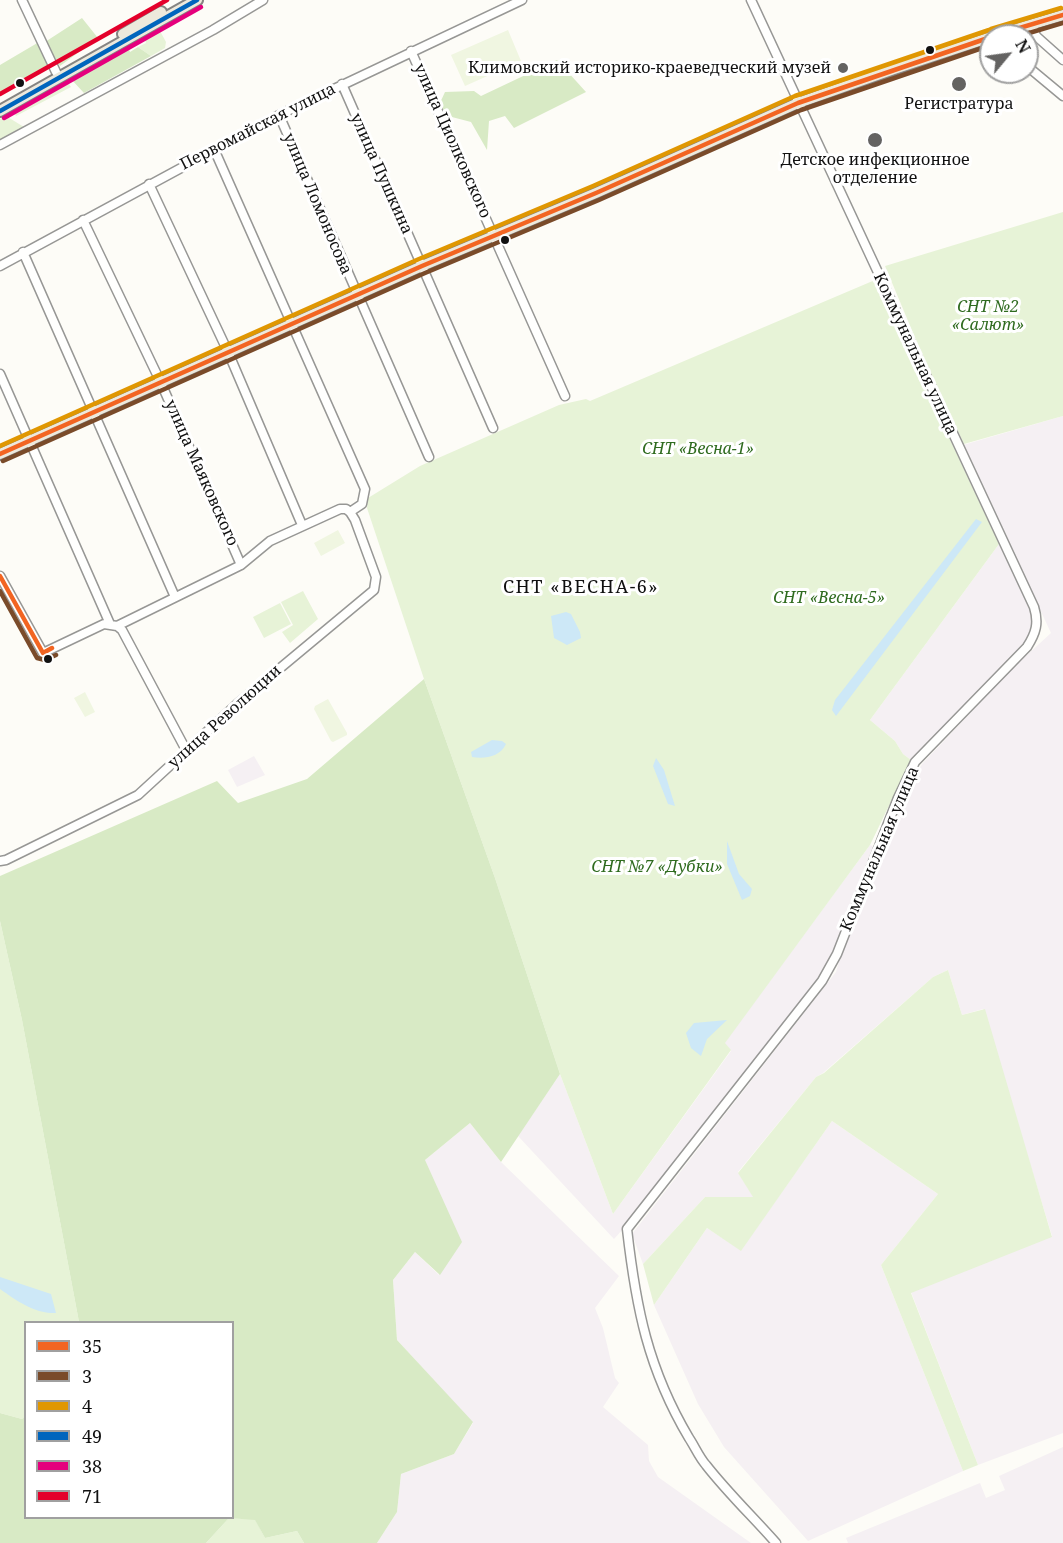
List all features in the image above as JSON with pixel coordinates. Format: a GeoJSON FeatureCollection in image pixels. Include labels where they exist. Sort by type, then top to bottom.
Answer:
{"type":"FeatureCollection","features":[{"type":"Feature","properties":{"kind":"main road"},"geometry":{"type":"LineString","coordinates":[[0,103],[182,0]]}},
{"type":"Feature","properties":{"kind":"main road"},"geometry":{"type":"LineString","coordinates":[[0,111],[196,0]]}},
{"type":"Feature","properties":{"kind":"main road"},"geometry":{"type":"LineString","coordinates":[[1032,24],[1063,15]]}},
{"type":"Feature","properties":{"kind":"main road"},"geometry":{"type":"LineString","coordinates":[[0,454],[422,266],[596,193],[798,103],[979,41]]}},
{"type":"Feature","properties":{"kind":"street"},"geometry":{"type":"LineString","coordinates":[[22,0],[56,72]]}},
{"type":"Feature","properties":{"kind":"street"},"geometry":{"type":"LineString","coordinates":[[0,145],[213,30],[263,0]]}},
{"type":"Feature","properties":{"kind":"street","name":"Первомайская улица"},"geometry":{"type":"LineString","coordinates":[[0,266],[214,149],[342,84],[522,0]]}},
{"type":"Feature","properties":{"kind":"street","name":"Коммунальная улица"},"geometry":{"type":"LineString","coordinates":[[751,0],[1034,607],[1037,618],[1035,633],[1026,647],[915,762],[898,798],[837,954],[822,981],[627,1229],[639,1315],[661,1384],[678,1419],[705,1464],[776,1543]]}},
{"type":"Feature","properties":{"kind":"street"},"geometry":{"type":"LineString","coordinates":[[1039,39],[1063,60]]}},
{"type":"Feature","properties":{"kind":"street","name":"улица Циолковского"},"geometry":{"type":"LineString","coordinates":[[411,51],[566,396]]}},
{"type":"Feature","properties":{"kind":"street"},"geometry":{"type":"LineString","coordinates":[[1039,76],[1063,96]]}},
{"type":"Feature","properties":{"kind":"street","name":"улица Пушкина"},"geometry":{"type":"LineString","coordinates":[[342,84],[493,428]]}},
{"type":"Feature","properties":{"kind":"street","name":"улица Ломоносова"},"geometry":{"type":"LineString","coordinates":[[279,116],[429,457]]}},
{"type":"Feature","properties":{"kind":"street"},"geometry":{"type":"LineString","coordinates":[[113,625],[241,565],[270,541],[302,525],[340,509],[350,512],[362,504],[365,489],[214,149]]}},
{"type":"Feature","properties":{"kind":"street"},"geometry":{"type":"LineString","coordinates":[[149,184],[228,352],[302,525]]}},
{"type":"Feature","properties":{"kind":"street","name":"улица Маяковского"},"geometry":{"type":"LineString","coordinates":[[83,220],[161,383],[241,565]]}},
{"type":"Feature","properties":{"kind":"street"},"geometry":{"type":"LineString","coordinates":[[23,252],[175,597]]}},
{"type":"Feature","properties":{"kind":"street"},"geometry":{"type":"LineString","coordinates":[[0,374],[113,625]]}},
{"type":"Feature","properties":{"kind":"street","name":"улица Революции"},"geometry":{"type":"LineString","coordinates":[[0,861],[138,795],[237,704],[374,590],[376,577],[350,512]]}},
{"type":"Feature","properties":{"kind":"street"},"geometry":{"type":"LineString","coordinates":[[0,576],[43,653],[104,624],[113,625],[122,630],[186,750]]}},
{"type":"Feature","properties":{"kind":"shaded area"},"geometry":{"type":"Polygon","coordinates":[[[1063,416],[1063,1433],[978,1465],[911,1292],[1052,1236],[983,1009],[962,1015],[948,970],[933,977],[816,1077],[738,1172],[754,1197],[705,1197],[643,1264],[632,1234],[836,972],[846,938],[922,764],[1015,666],[1051,633],[963,445],[1063,416]]]}},
{"type":"Feature","properties":{"kind":"shaded area"},"geometry":{"type":"Polygon","coordinates":[[[999,544],[1029,606],[1034,624],[1031,633],[1026,641],[911,760],[903,754],[895,741],[870,720],[999,544]]]}},
{"type":"Feature","properties":{"kind":"shaded area"},"geometry":{"type":"Polygon","coordinates":[[[254,756],[265,775],[237,787],[228,770],[254,756]]]}},
{"type":"Feature","properties":{"kind":"shaded area"},"geometry":{"type":"Polygon","coordinates":[[[870,845],[877,848],[830,963],[632,1219],[614,1239],[518,1136],[560,1074],[613,1214],[731,1051],[724,1043],[870,845]]]}},
{"type":"Feature","properties":{"kind":"shaded area"},"geometry":{"type":"Polygon","coordinates":[[[832,1121],[938,1194],[881,1265],[963,1471],[808,1541],[724,1447],[698,1404],[654,1305],[707,1228],[741,1250],[832,1121]]]}},
{"type":"Feature","properties":{"kind":"shaded area"},"geometry":{"type":"Polygon","coordinates":[[[470,1123],[501,1162],[619,1276],[595,1308],[603,1328],[615,1378],[619,1383],[603,1407],[648,1445],[649,1461],[658,1477],[751,1543],[377,1543],[397,1512],[401,1474],[454,1454],[473,1423],[397,1340],[393,1280],[415,1252],[439,1275],[425,1160],[470,1123]]]}},
{"type":"Feature","properties":{"kind":"shaded area"},"geometry":{"type":"Polygon","coordinates":[[[1063,1447],[1063,1543],[848,1543],[846,1538],[980,1483],[986,1498],[1005,1490],[999,1476],[1063,1447]]]}},
{"type":"Feature","properties":{"kind":"green space"},"geometry":{"type":"Polygon","coordinates":[[[82,18],[98,38],[60,66],[45,42],[82,18]]]}},
{"type":"Feature","properties":{"kind":"green space"},"geometry":{"type":"Polygon","coordinates":[[[508,30],[521,61],[465,86],[451,55],[508,30]]]}},
{"type":"Feature","properties":{"kind":"green space"},"geometry":{"type":"Polygon","coordinates":[[[160,31],[166,42],[165,48],[151,56],[138,47],[146,43],[145,40],[160,31]]]}},
{"type":"Feature","properties":{"kind":"green space"},"geometry":{"type":"Polygon","coordinates":[[[39,42],[49,64],[0,94],[0,65],[39,42]]]}},
{"type":"Feature","properties":{"kind":"green space"},"geometry":{"type":"Polygon","coordinates":[[[138,47],[151,56],[84,93],[70,78],[98,62],[129,49],[130,52],[138,47]]]}},
{"type":"Feature","properties":{"kind":"green space"},"geometry":{"type":"Polygon","coordinates":[[[557,60],[586,92],[514,128],[505,116],[489,121],[487,150],[471,122],[448,116],[439,105],[445,92],[474,91],[481,96],[557,60]]]}},
{"type":"Feature","properties":{"kind":"green space"},"geometry":{"type":"Polygon","coordinates":[[[67,81],[71,87],[16,116],[13,111],[67,81]]]}},
{"type":"Feature","properties":{"kind":"green space"},"geometry":{"type":"Polygon","coordinates":[[[6,116],[24,127],[0,140],[0,119],[6,116]]]}},
{"type":"Feature","properties":{"kind":"green space","name":"СНТ №2 «Салют»"},"geometry":{"type":"Polygon","coordinates":[[[1063,212],[1063,416],[964,444],[885,266],[1063,212]]]}},
{"type":"Feature","properties":{"kind":"green space"},"geometry":{"type":"Polygon","coordinates":[[[875,280],[999,544],[870,720],[895,741],[903,754],[911,760],[870,845],[725,1043],[731,1050],[613,1214],[560,1074],[495,878],[424,679],[367,508],[368,498],[420,466],[559,405],[586,399],[590,401],[875,280]]]}},
{"type":"Feature","properties":{"kind":"green space"},"geometry":{"type":"Polygon","coordinates":[[[338,530],[345,543],[321,556],[314,543],[338,530]]]}},
{"type":"Feature","properties":{"kind":"green space"},"geometry":{"type":"Polygon","coordinates":[[[303,591],[318,619],[290,643],[282,632],[293,625],[281,602],[303,591]]]}},
{"type":"Feature","properties":{"kind":"green space"},"geometry":{"type":"Polygon","coordinates":[[[280,603],[291,624],[264,638],[253,617],[280,603]]]}},
{"type":"Feature","properties":{"kind":"green space"},"geometry":{"type":"Polygon","coordinates":[[[424,679],[495,878],[560,1074],[501,1162],[470,1123],[425,1160],[462,1242],[440,1275],[415,1252],[393,1280],[397,1340],[473,1422],[454,1454],[401,1474],[397,1512],[377,1543],[304,1543],[297,1531],[265,1538],[255,1520],[234,1518],[234,1321],[79,1321],[22,1020],[0,921],[0,876],[217,781],[238,803],[307,779],[424,679]]]}},
{"type":"Feature","properties":{"kind":"green space"},"geometry":{"type":"Polygon","coordinates":[[[85,692],[95,712],[85,717],[74,698],[85,692]]]}},
{"type":"Feature","properties":{"kind":"green space"},"geometry":{"type":"Polygon","coordinates":[[[328,699],[347,733],[333,742],[314,709],[315,706],[328,699]]]}},
{"type":"Feature","properties":{"kind":"green space"},"geometry":{"type":"Polygon","coordinates":[[[0,921],[22,1020],[79,1321],[24,1321],[24,1418],[0,1413],[0,921]]]}},
{"type":"Feature","properties":{"kind":"green space"},"geometry":{"type":"Polygon","coordinates":[[[948,970],[962,1015],[985,1009],[1052,1237],[911,1293],[978,1465],[963,1471],[881,1265],[938,1194],[832,1121],[741,1251],[707,1228],[654,1305],[643,1264],[705,1197],[753,1197],[738,1173],[816,1077],[824,1073],[933,977],[948,970]]]}},
{"type":"Feature","properties":{"kind":"green space"},"geometry":{"type":"Polygon","coordinates":[[[0,1413],[24,1418],[24,1519],[228,1519],[206,1543],[0,1543],[0,1413]]]}},
{"type":"Feature","properties":{"kind":"green space"},"geometry":{"type":"Polygon","coordinates":[[[234,1518],[255,1519],[265,1538],[297,1531],[304,1543],[206,1543],[228,1519],[234,1518]]]}},
{"type":"Feature","properties":{"kind":"water"},"geometry":{"type":"Polygon","coordinates":[[[976,519],[982,522],[836,716],[832,710],[835,700],[976,519]]]}},
{"type":"Feature","properties":{"kind":"water"},"geometry":{"type":"Polygon","coordinates":[[[566,612],[571,614],[581,638],[567,645],[554,638],[551,616],[566,612]]]}},
{"type":"Feature","properties":{"kind":"water"},"geometry":{"type":"Polygon","coordinates":[[[492,740],[506,744],[500,752],[492,756],[472,757],[471,752],[492,740]]]}},
{"type":"Feature","properties":{"kind":"water"},"geometry":{"type":"Polygon","coordinates":[[[656,758],[664,770],[675,806],[668,804],[653,766],[656,758]]]}},
{"type":"Feature","properties":{"kind":"water"},"geometry":{"type":"Polygon","coordinates":[[[727,841],[739,874],[752,889],[750,896],[742,900],[727,864],[727,841]]]}},
{"type":"Feature","properties":{"kind":"water"},"geometry":{"type":"Polygon","coordinates":[[[727,1020],[707,1039],[701,1056],[691,1048],[686,1033],[694,1023],[727,1020]]]}},
{"type":"Feature","properties":{"kind":"water"},"geometry":{"type":"Polygon","coordinates":[[[0,1277],[51,1294],[56,1313],[34,1309],[13,1298],[0,1289],[0,1277]]]}},
{"type":"Feature","properties":{"kind":"transit line","name":"71"},"geometry":{"type":"LineString","coordinates":[[0,94],[167,0]]}},
{"type":"Feature","properties":{"kind":"transit line","name":"49"},"geometry":{"type":"LineString","coordinates":[[0,111],[197,0]]}},
{"type":"Feature","properties":{"kind":"transit line","name":"38"},"geometry":{"type":"LineString","coordinates":[[4,118],[201,7]]}},
{"type":"Feature","properties":{"kind":"transit line","name":"4"},"geometry":{"type":"LineString","coordinates":[[1008,24],[1061,8]]}},
{"type":"Feature","properties":{"kind":"transit line","name":"35"},"geometry":{"type":"LineString","coordinates":[[1033,24],[1063,15]]}},
{"type":"Feature","properties":{"kind":"transit line","name":"3"},"geometry":{"type":"LineString","coordinates":[[1039,30],[1063,23]]}},
{"type":"Feature","properties":{"kind":"transit line","name":"4"},"geometry":{"type":"LineString","coordinates":[[0,446],[419,259],[593,186],[795,96],[979,33]]}},
{"type":"Feature","properties":{"kind":"transit line","name":"35"},"geometry":{"type":"LineString","coordinates":[[0,454],[422,266],[596,193],[798,103],[979,41]]}},
{"type":"Feature","properties":{"kind":"transit line","name":"3"},"geometry":{"type":"LineString","coordinates":[[3,461],[425,273],[599,200],[801,110],[979,49]]}},
{"type":"Feature","properties":{"kind":"transit line","name":"35"},"geometry":{"type":"LineString","coordinates":[[0,576],[43,653],[52,648]]}},
{"type":"Feature","properties":{"kind":"transit line","name":"3"},"geometry":{"type":"LineString","coordinates":[[0,591],[37,658],[45,660],[56,655]]}},
{"type":"Feature","properties":{"kind":"place","name":"Климовский историко-краеведческий музей"},"geometry":{"type":"Point","coordinates":[843,68]}},
{"type":"Feature","properties":{"kind":"place","name":"Регистратура"},"geometry":{"type":"Point","coordinates":[959,84]}},
{"type":"Feature","properties":{"kind":"place","name":"Детское инфекционное отделение"},"geometry":{"type":"Point","coordinates":[875,140]}},
{"type":"Feature","properties":{"kind":"district","name":"СНТ «ВЕСНА-6»"},"geometry":{"type":"Point","coordinates":[581,588]}},
{"type":"Feature","properties":{"kind":"park label","name":"СНТ «Весна-1»"},"geometry":{"type":"Point","coordinates":[698,449]}},
{"type":"Feature","properties":{"kind":"park label","name":"СНТ «Весна-5»"},"geometry":{"type":"Point","coordinates":[829,598]}},
{"type":"Feature","properties":{"kind":"park label","name":"СНТ №7 «Дубки»"},"geometry":{"type":"Point","coordinates":[657,867]}}]}
